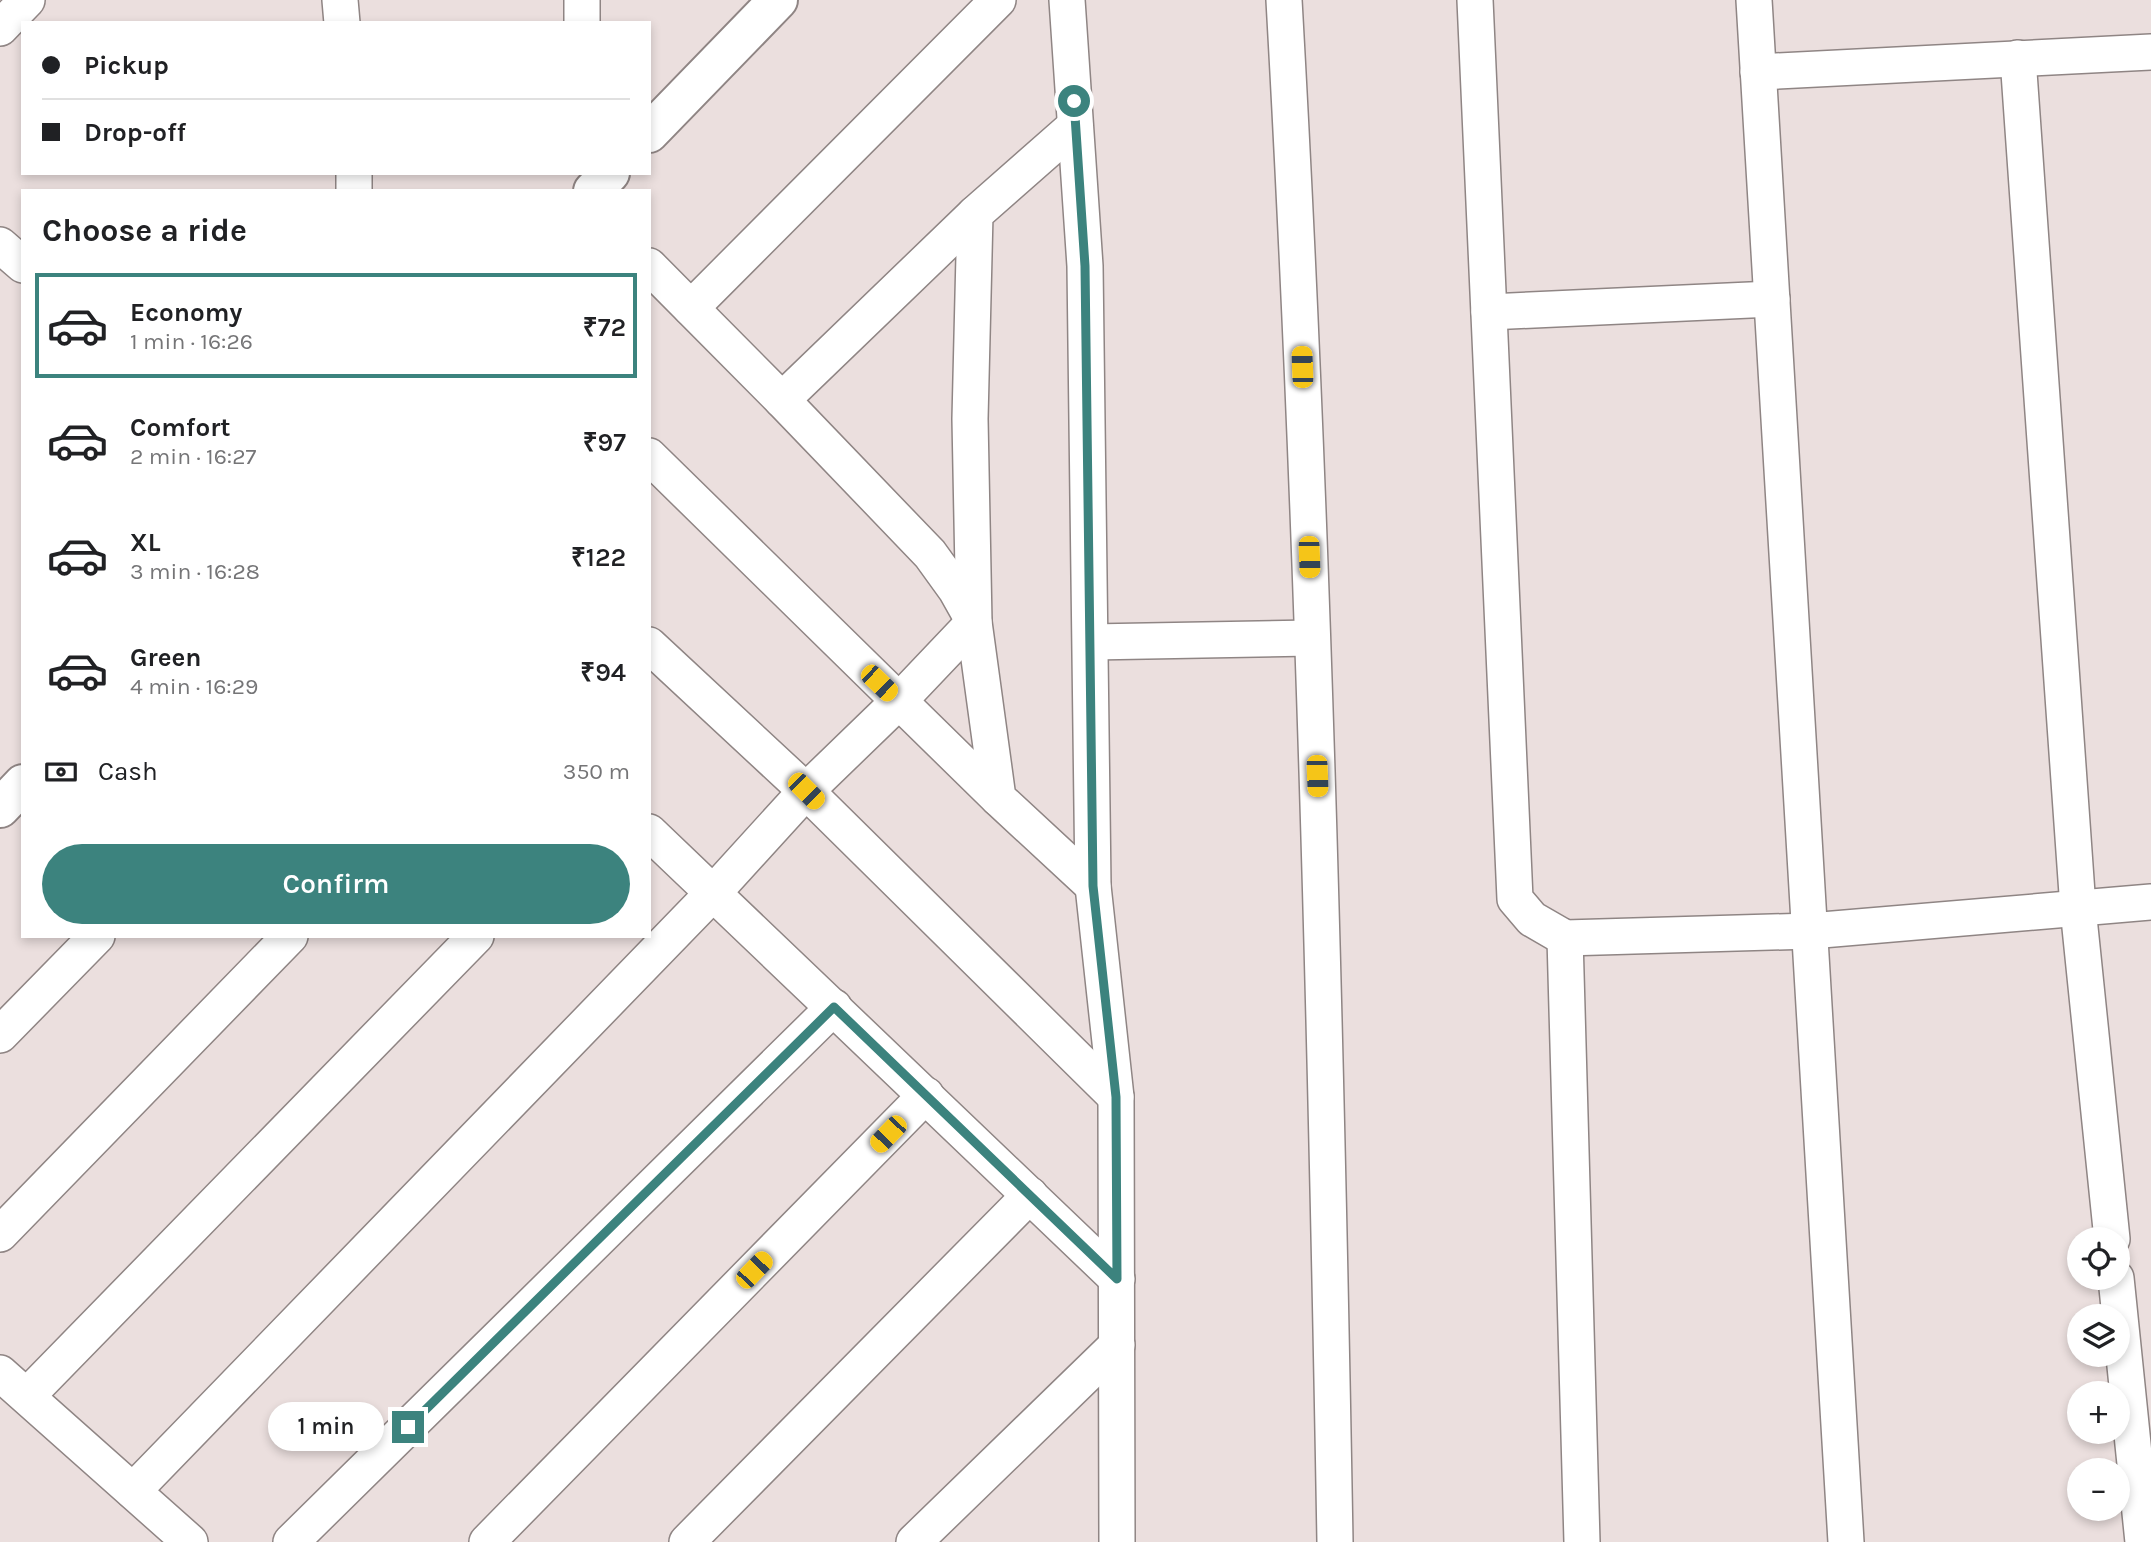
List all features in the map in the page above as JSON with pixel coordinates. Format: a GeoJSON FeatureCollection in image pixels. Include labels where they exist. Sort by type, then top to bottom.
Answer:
{"type":"FeatureCollection","features":[{"type":"Feature","properties":{"kind":"street"},"geometry":{"type":"LineString","coordinates":[[0,28],[27,0]]}},
{"type":"Feature","properties":{"kind":"street"},"geometry":{"type":"LineString","coordinates":[[340,0],[342,21]]}},
{"type":"Feature","properties":{"kind":"street"},"geometry":{"type":"LineString","coordinates":[[582,0],[582,21]]}},
{"type":"Feature","properties":{"kind":"street"},"geometry":{"type":"LineString","coordinates":[[651,131],[778,0]]}},
{"type":"Feature","properties":{"kind":"street"},"geometry":{"type":"LineString","coordinates":[[691,308],[998,0]]}},
{"type":"Feature","properties":{"kind":"street"},"geometry":{"type":"LineString","coordinates":[[1067,0],[1085,266],[1093,886],[1116,1097],[1117,1542]]}},
{"type":"Feature","properties":{"kind":"street"},"geometry":{"type":"LineString","coordinates":[[1284,0],[1298,259],[1312,638],[1328,1133],[1335,1542]]}},
{"type":"Feature","properties":{"kind":"street"},"geometry":{"type":"LineString","coordinates":[[1475,0],[1515,899],[1532,919],[1565,938],[1810,931],[2151,902]]}},
{"type":"Feature","properties":{"kind":"street"},"geometry":{"type":"LineString","coordinates":[[1754,0],[1846,1542]]}},
{"type":"Feature","properties":{"kind":"street"},"geometry":{"type":"LineString","coordinates":[[1758,72],[2151,52]]}},
{"type":"Feature","properties":{"kind":"street"},"geometry":{"type":"LineString","coordinates":[[2018,58],[2078,908],[2111,1227]]}},
{"type":"Feature","properties":{"kind":"street"},"geometry":{"type":"LineString","coordinates":[[782,400],[975,214],[1075,127]]}},
{"type":"Feature","properties":{"kind":"street"},"geometry":{"type":"LineString","coordinates":[[595,189],[608,175]]}},
{"type":"Feature","properties":{"kind":"street"},"geometry":{"type":"LineString","coordinates":[[975,214],[970,419],[974,622],[998,797]]}},
{"type":"Feature","properties":{"kind":"street"},"geometry":{"type":"LineString","coordinates":[[0,245],[21,263]]}},
{"type":"Feature","properties":{"kind":"street"},"geometry":{"type":"LineString","coordinates":[[651,268],[930,554],[956,590],[974,622]]}},
{"type":"Feature","properties":{"kind":"street"},"geometry":{"type":"LineString","coordinates":[[1489,312],[1772,299]]}},
{"type":"Feature","properties":{"kind":"street"},"geometry":{"type":"LineString","coordinates":[[651,458],[898,702],[1093,886]]}},
{"type":"Feature","properties":{"kind":"street"},"geometry":{"type":"LineString","coordinates":[[133,1491],[714,892],[806,791],[898,702],[974,622]]}},
{"type":"Feature","properties":{"kind":"street"},"geometry":{"type":"LineString","coordinates":[[1091,642],[1312,638]]}},
{"type":"Feature","properties":{"kind":"street"},"geometry":{"type":"LineString","coordinates":[[651,647],[806,791],[1116,1097]]}},
{"type":"Feature","properties":{"kind":"street"},"geometry":{"type":"LineString","coordinates":[[0,808],[21,786]]}},
{"type":"Feature","properties":{"kind":"street"},"geometry":{"type":"LineString","coordinates":[[651,834],[1117,1279]]}},
{"type":"Feature","properties":{"kind":"street"},"geometry":{"type":"LineString","coordinates":[[0,1035],[95,938]]}},
{"type":"Feature","properties":{"kind":"street"},"geometry":{"type":"LineString","coordinates":[[0,1234],[288,938]]}},
{"type":"Feature","properties":{"kind":"street"},"geometry":{"type":"LineString","coordinates":[[27,1396],[474,938]]}},
{"type":"Feature","properties":{"kind":"street"},"geometry":{"type":"LineString","coordinates":[[1565,938],[1582,1542]]}},
{"type":"Feature","properties":{"kind":"street"},"geometry":{"type":"LineString","coordinates":[[291,1542],[834,1007]]}},
{"type":"Feature","properties":{"kind":"street"},"geometry":{"type":"LineString","coordinates":[[487,1542],[926,1095]]}},
{"type":"Feature","properties":{"kind":"street"},"geometry":{"type":"LineString","coordinates":[[687,1542],[1030,1195]]}},
{"type":"Feature","properties":{"kind":"street"},"geometry":{"type":"LineString","coordinates":[[2117,1290],[2143,1542]]}},
{"type":"Feature","properties":{"kind":"street"},"geometry":{"type":"LineString","coordinates":[[929,1534],[1117,1345]]}},
{"type":"Feature","properties":{"kind":"street"},"geometry":{"type":"LineString","coordinates":[[0,1373],[190,1542]]}},
{"type":"Feature","properties":{"kind":"route"},"geometry":{"type":"LineString","coordinates":[[408,1427],[834,1007],[1117,1279],[1116,1097],[1093,886],[1085,266],[1074,101]]}}]}
